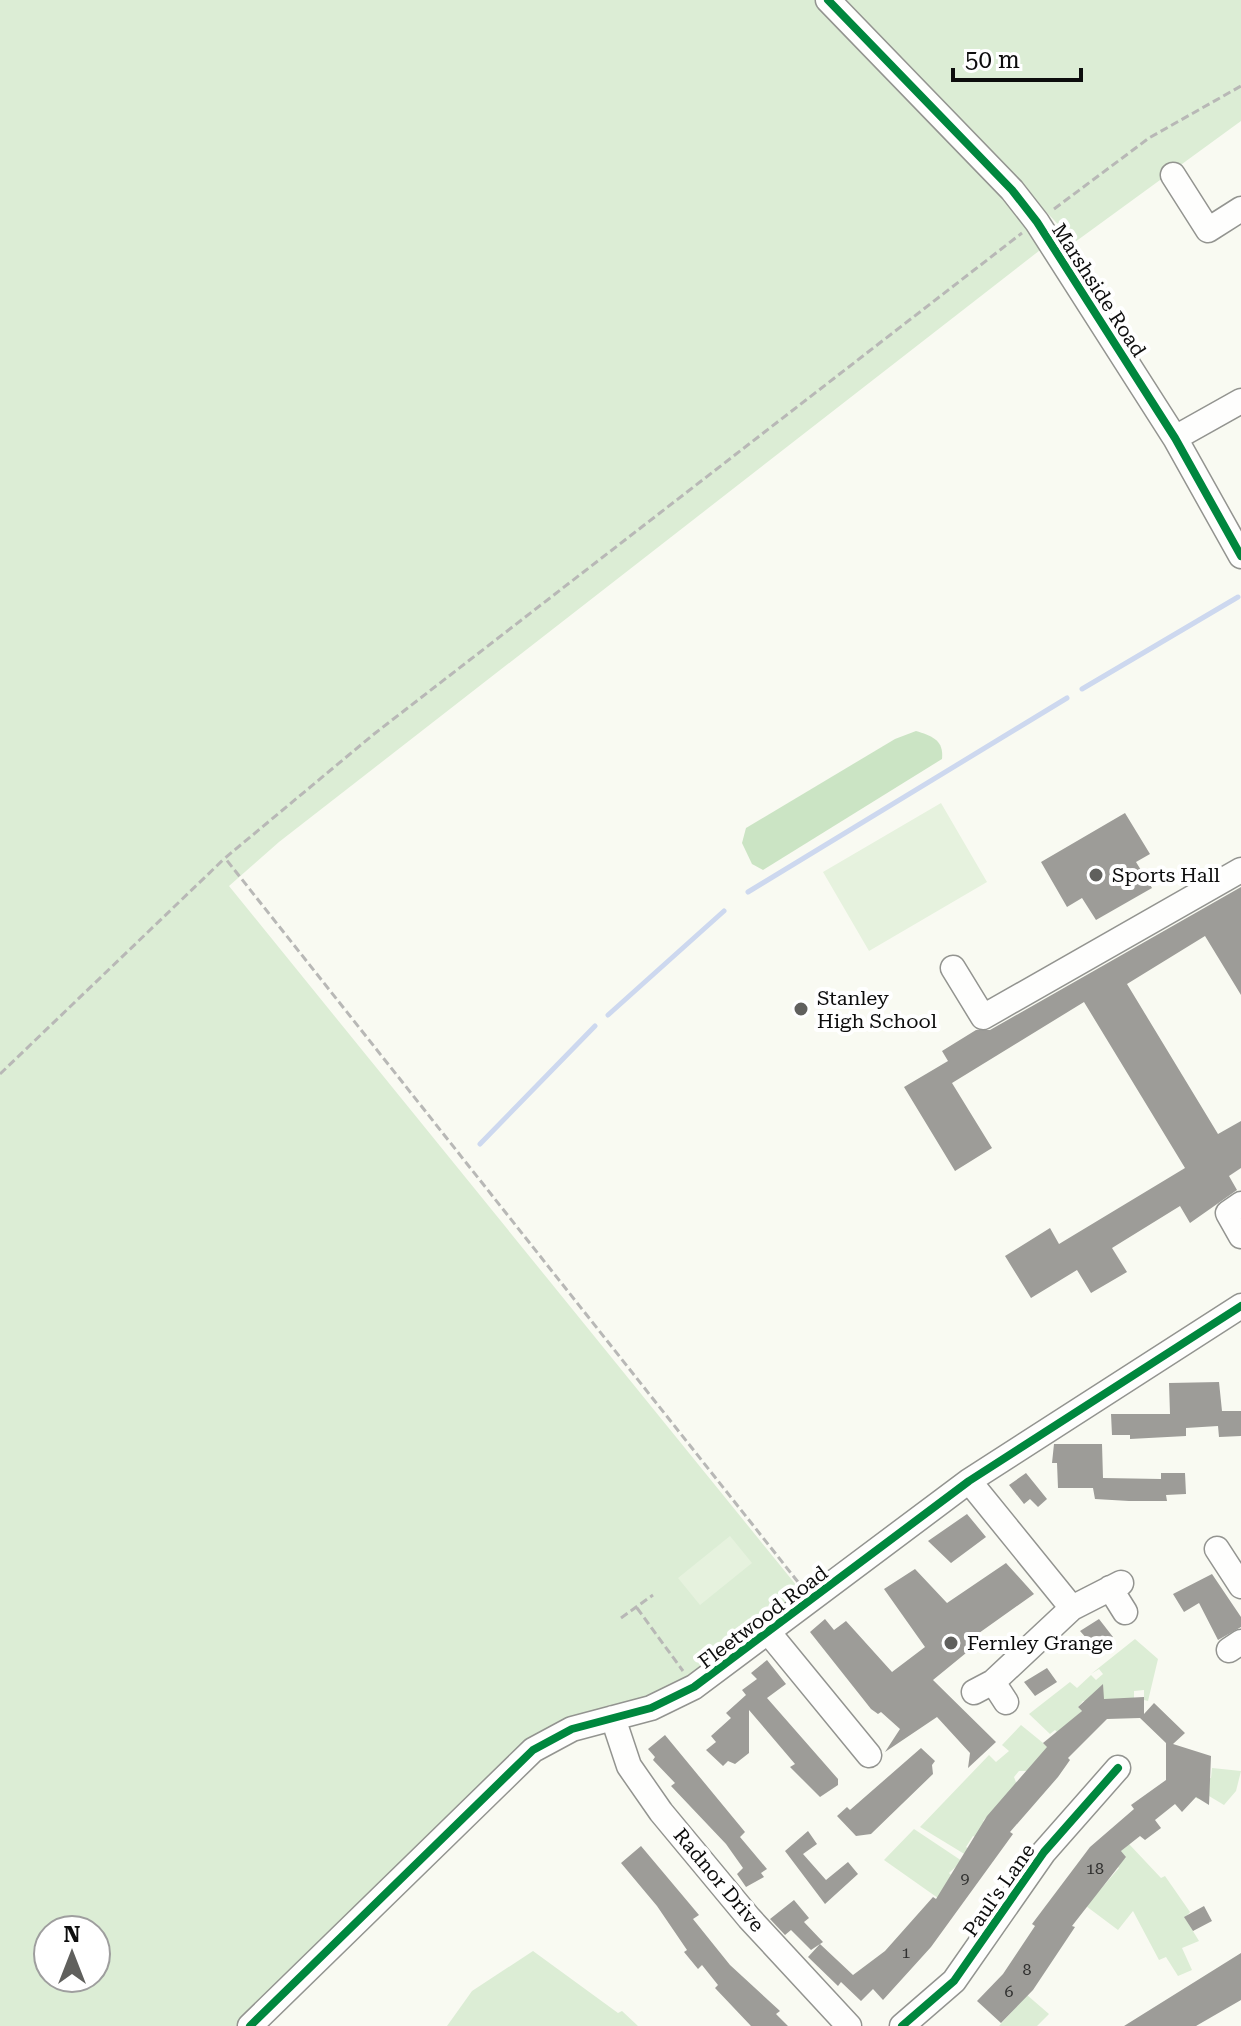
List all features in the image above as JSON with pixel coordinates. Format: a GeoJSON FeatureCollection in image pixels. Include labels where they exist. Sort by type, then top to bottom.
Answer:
{"type":"FeatureCollection","features":[{"type":"Feature","properties":{"kind":"street","name":"Marshside Road"},"geometry":{"type":"LineString","coordinates":[[828,0],[1012,190],[1037,222],[1175,438],[1241,556]]}},
{"type":"Feature","properties":{"kind":"street"},"geometry":{"type":"LineString","coordinates":[[1173,175],[1208,230],[1237,221]]}},
{"type":"Feature","properties":{"kind":"street"},"geometry":{"type":"LineString","coordinates":[[1175,438],[1241,401]]}},
{"type":"Feature","properties":{"kind":"street"},"geometry":{"type":"LineString","coordinates":[[953,968],[983,1017],[1241,870]]}},
{"type":"Feature","properties":{"kind":"street"},"geometry":{"type":"LineString","coordinates":[[1241,1204],[1228,1213],[1241,1236]]}},
{"type":"Feature","properties":{"kind":"street","name":"Fleetwood Road"},"geometry":{"type":"LineString","coordinates":[[250,2026],[533,1750],[572,1729],[651,1708],[694,1687],[813,1601],[969,1481],[1241,1306]]}},
{"type":"Feature","properties":{"kind":"street"},"geometry":{"type":"LineString","coordinates":[[969,1481],[1072,1608]]}},
{"type":"Feature","properties":{"kind":"street"},"geometry":{"type":"LineString","coordinates":[[1217,1549],[1241,1586]]}},
{"type":"Feature","properties":{"kind":"street"},"geometry":{"type":"LineString","coordinates":[[991,1692],[1072,1608],[1116,1586],[1125,1612]]}},
{"type":"Feature","properties":{"kind":"street"},"geometry":{"type":"LineString","coordinates":[[769,1633],[869,1755]]}},
{"type":"Feature","properties":{"kind":"street","name":"Radnor Drive"},"geometry":{"type":"LineString","coordinates":[[613,1718],[629,1766],[661,1812],[749,1918],[849,2026]]}},
{"type":"Feature","properties":{"kind":"street","name":"Paul's Lane"},"geometry":{"type":"LineString","coordinates":[[902,2026],[954,1981],[1044,1852],[1118,1768]]}},
{"type":"Feature","properties":{"kind":"path"},"geometry":{"type":"LineString","coordinates":[[0,1074],[225,858],[386,724],[1149,138],[1241,86]]}},
{"type":"Feature","properties":{"kind":"path"},"geometry":{"type":"LineString","coordinates":[[225,858],[813,1601]]}},
{"type":"Feature","properties":{"kind":"path"},"geometry":{"type":"LineString","coordinates":[[621,1618],[653,1595]]}},
{"type":"Feature","properties":{"kind":"path"},"geometry":{"type":"LineString","coordinates":[[637,1608],[694,1687]]}},
{"type":"Feature","properties":{"kind":"green space"},"geometry":{"type":"Polygon","coordinates":[[[0,0],[816,0],[1002,194],[1044,247],[279,842],[229,886],[805,1596],[691,1679],[644,1701],[525,1744],[238,2026],[0,2026],[0,0]]]}},
{"type":"Feature","properties":{"kind":"green space"},"geometry":{"type":"Polygon","coordinates":[[[843,0],[1241,0],[1241,121],[1075,242],[843,0]]]}},
{"type":"Feature","properties":{"kind":"green space"},"geometry":{"type":"Polygon","coordinates":[[[916,731],[939,743],[942,759],[763,870],[752,864],[742,843],[746,828],[895,739],[916,731]]]}},
{"type":"Feature","properties":{"kind":"green space"},"geometry":{"type":"Polygon","coordinates":[[[941,803],[987,882],[869,951],[823,872],[941,803]]]}},
{"type":"Feature","properties":{"kind":"green space"},"geometry":{"type":"Polygon","coordinates":[[[730,1536],[752,1563],[700,1605],[678,1578],[730,1536]]]}},
{"type":"Feature","properties":{"kind":"green space"},"geometry":{"type":"Polygon","coordinates":[[[1135,1639],[1158,1659],[1148,1701],[1144,1700],[1144,1690],[1134,1691],[1134,1698],[1083,1701],[1078,1707],[1082,1711],[1058,1733],[1055,1730],[1050,1734],[1029,1714],[1070,1682],[1077,1688],[1091,1675],[1096,1680],[1103,1674],[1099,1669],[1091,1674],[1135,1639]]]}},
{"type":"Feature","properties":{"kind":"green space"},"geometry":{"type":"Polygon","coordinates":[[[1021,1725],[1048,1747],[1027,1771],[1019,1771],[1014,1777],[1017,1785],[983,1821],[987,1824],[978,1838],[973,1836],[966,1847],[969,1849],[966,1855],[920,1827],[989,1755],[996,1762],[1009,1751],[1002,1745],[1021,1725]]]}},
{"type":"Feature","properties":{"kind":"green space"},"geometry":{"type":"Polygon","coordinates":[[[1212,1768],[1241,1771],[1236,1791],[1224,1805],[1204,1793],[1198,1799],[1170,1783],[1211,1778],[1212,1768]]]}},
{"type":"Feature","properties":{"kind":"green space"},"geometry":{"type":"Polygon","coordinates":[[[914,1829],[962,1861],[949,1873],[952,1876],[945,1903],[884,1860],[914,1829]]]}},
{"type":"Feature","properties":{"kind":"green space"},"geometry":{"type":"Polygon","coordinates":[[[1129,1844],[1161,1878],[1165,1876],[1190,1912],[1185,1918],[1199,1941],[1182,1948],[1192,1970],[1178,1976],[1166,1957],[1159,1960],[1133,1911],[1118,1930],[1086,1906],[1119,1868],[1114,1863],[1126,1858],[1121,1851],[1129,1844]]]}},
{"type":"Feature","properties":{"kind":"green space"},"geometry":{"type":"Polygon","coordinates":[[[533,1951],[618,2013],[622,2011],[638,2026],[447,2026],[472,1991],[533,1951]]]}},
{"type":"Feature","properties":{"kind":"green space"},"geometry":{"type":"Polygon","coordinates":[[[1027,1995],[1049,2014],[1037,2026],[999,2026],[1027,1995]]]}},
{"type":"Feature","properties":{"kind":"building","name":"Sports Hall"},"geometry":{"type":"Polygon","coordinates":[[[1125,813],[1150,854],[1136,862],[1152,888],[1096,920],[1082,898],[1067,907],[1041,862],[1125,813]]]}},
{"type":"Feature","properties":{"kind":"building"},"geometry":{"type":"Polygon","coordinates":[[[1241,887],[1241,995],[1205,936],[1127,984],[1218,1134],[1241,1121],[1241,1168],[1229,1176],[1237,1190],[1190,1223],[1180,1206],[1112,1248],[1127,1272],[1091,1293],[1077,1270],[1031,1298],[1005,1256],[1050,1228],[1059,1244],[1185,1168],[1084,1002],[952,1083],[992,1148],[955,1171],[904,1087],[948,1061],[942,1051],[976,1030],[990,1030],[1241,887]]]}},
{"type":"Feature","properties":{"kind":"building"},"geometry":{"type":"Polygon","coordinates":[[[1219,1382],[1222,1411],[1241,1411],[1241,1436],[1219,1437],[1218,1426],[1186,1428],[1186,1436],[1130,1439],[1130,1435],[1112,1435],[1111,1414],[1170,1414],[1169,1383],[1219,1382]]]}},
{"type":"Feature","properties":{"kind":"building"},"geometry":{"type":"Polygon","coordinates":[[[1054,1444],[1102,1444],[1103,1478],[1161,1479],[1161,1473],[1185,1473],[1186,1494],[1166,1495],[1167,1501],[1129,1501],[1095,1499],[1093,1488],[1058,1488],[1057,1463],[1052,1463],[1054,1444]]]}},
{"type":"Feature","properties":{"kind":"building"},"geometry":{"type":"Polygon","coordinates":[[[1026,1473],[1047,1499],[1038,1507],[1030,1499],[1024,1504],[1009,1485],[1026,1473]]]}},
{"type":"Feature","properties":{"kind":"building"},"geometry":{"type":"Polygon","coordinates":[[[967,1514],[986,1537],[951,1563],[928,1541],[967,1514]]]}},
{"type":"Feature","properties":{"kind":"building"},"geometry":{"type":"Polygon","coordinates":[[[1006,1563],[1034,1594],[972,1638],[977,1644],[933,1680],[996,1742],[968,1768],[970,1753],[937,1717],[885,1752],[900,1729],[881,1712],[878,1714],[871,1709],[810,1632],[825,1619],[834,1630],[846,1621],[892,1672],[925,1647],[884,1589],[915,1569],[947,1603],[1006,1563]]]}},
{"type":"Feature","properties":{"kind":"building"},"geometry":{"type":"Polygon","coordinates":[[[1212,1574],[1241,1617],[1241,1627],[1218,1640],[1199,1603],[1184,1612],[1173,1594],[1212,1574]]]}},
{"type":"Feature","properties":{"kind":"building"},"geometry":{"type":"Polygon","coordinates":[[[1099,1619],[1113,1637],[1097,1650],[1080,1631],[1099,1619]]]}},
{"type":"Feature","properties":{"kind":"building"},"geometry":{"type":"Polygon","coordinates":[[[767,1660],[786,1684],[767,1698],[838,1779],[838,1785],[820,1797],[790,1767],[795,1764],[749,1710],[749,1753],[735,1764],[728,1761],[723,1766],[706,1750],[716,1742],[711,1736],[731,1718],[726,1713],[746,1695],[742,1690],[757,1679],[751,1673],[767,1660]]]}},
{"type":"Feature","properties":{"kind":"building"},"geometry":{"type":"Polygon","coordinates":[[[1047,1668],[1057,1682],[1035,1696],[1024,1682],[1047,1668]]]}},
{"type":"Feature","properties":{"kind":"building"},"geometry":{"type":"Polygon","coordinates":[[[1103,1684],[1104,1699],[1144,1697],[1144,1714],[1154,1703],[1185,1733],[1173,1744],[1211,1756],[1209,1805],[1196,1797],[1182,1812],[1175,1804],[1155,1820],[1161,1828],[1145,1840],[1140,1836],[1121,1851],[1126,1857],[1072,1926],[1075,1927],[1033,1990],[1001,2023],[977,2001],[1003,1974],[1035,1926],[1032,1924],[1090,1847],[1134,1809],[1131,1805],[1166,1780],[1166,1743],[1140,1718],[1107,1719],[1068,1758],[1070,1760],[1058,1777],[1010,1832],[1013,1834],[931,1947],[883,2000],[873,1989],[861,2001],[841,1982],[838,1986],[808,1957],[820,1944],[853,1975],[885,1951],[933,1897],[936,1899],[987,1816],[1047,1747],[1043,1743],[1082,1711],[1078,1707],[1103,1684]]]}},
{"type":"Feature","properties":{"kind":"building"},"geometry":{"type":"Polygon","coordinates":[[[665,1735],[745,1832],[740,1837],[767,1869],[761,1873],[764,1877],[746,1887],[737,1874],[743,1868],[726,1844],[671,1786],[675,1783],[653,1760],[655,1757],[648,1749],[665,1735]]]}},
{"type":"Feature","properties":{"kind":"building"},"geometry":{"type":"Polygon","coordinates":[[[921,1748],[935,1761],[933,1774],[871,1834],[856,1836],[837,1816],[847,1807],[850,1810],[921,1748]]]}},
{"type":"Feature","properties":{"kind":"building"},"geometry":{"type":"Polygon","coordinates":[[[808,1831],[817,1844],[803,1854],[826,1880],[848,1862],[858,1874],[825,1904],[785,1851],[808,1831]]]}},
{"type":"Feature","properties":{"kind":"building"},"geometry":{"type":"Polygon","coordinates":[[[641,1846],[699,1915],[693,1919],[730,1965],[780,2011],[776,2014],[788,2026],[751,2026],[715,1988],[718,1985],[702,1965],[698,1969],[684,1952],[687,1950],[657,1906],[621,1863],[641,1846]]]}},
{"type":"Feature","properties":{"kind":"building"},"geometry":{"type":"Polygon","coordinates":[[[794,1900],[809,1918],[804,1922],[823,1942],[811,1950],[791,1930],[785,1935],[770,1919],[794,1900]]]}},
{"type":"Feature","properties":{"kind":"building"},"geometry":{"type":"Polygon","coordinates":[[[1204,1906],[1212,1921],[1193,1931],[1184,1917],[1204,1906]]]}},
{"type":"Feature","properties":{"kind":"building"},"geometry":{"type":"Polygon","coordinates":[[[1241,1953],[1241,2000],[1196,2026],[1124,2026],[1241,1953]]]}},
{"type":"Feature","properties":{"kind":"waterway"},"geometry":{"type":"LineString","coordinates":[[1082,689],[1238,597]]}},
{"type":"Feature","properties":{"kind":"waterway"},"geometry":{"type":"LineString","coordinates":[[748,892],[1067,698]]}},
{"type":"Feature","properties":{"kind":"waterway"},"geometry":{"type":"LineString","coordinates":[[608,1015],[724,911]]}},
{"type":"Feature","properties":{"kind":"waterway"},"geometry":{"type":"LineString","coordinates":[[480,1144],[595,1026]]}},
{"type":"Feature","properties":{"kind":"cycle path"},"geometry":{"type":"LineString","coordinates":[[828,0],[1012,190],[1037,222],[1175,438],[1241,556]]}},
{"type":"Feature","properties":{"kind":"cycle path"},"geometry":{"type":"LineString","coordinates":[[250,2026],[533,1750],[572,1729],[651,1708],[694,1687],[969,1481],[1241,1306]]}},
{"type":"Feature","properties":{"kind":"cycle path"},"geometry":{"type":"LineString","coordinates":[[902,2026],[954,1981],[1044,1852],[1118,1768]]}},
{"type":"Feature","properties":{"kind":"place","name":"Sports Hall"},"geometry":{"type":"Point","coordinates":[1096,875]}},
{"type":"Feature","properties":{"kind":"place","name":"Stanley High School"},"geometry":{"type":"Point","coordinates":[801,1009]}},
{"type":"Feature","properties":{"kind":"place","name":"Fernley Grange"},"geometry":{"type":"Point","coordinates":[951,1643]}}]}
